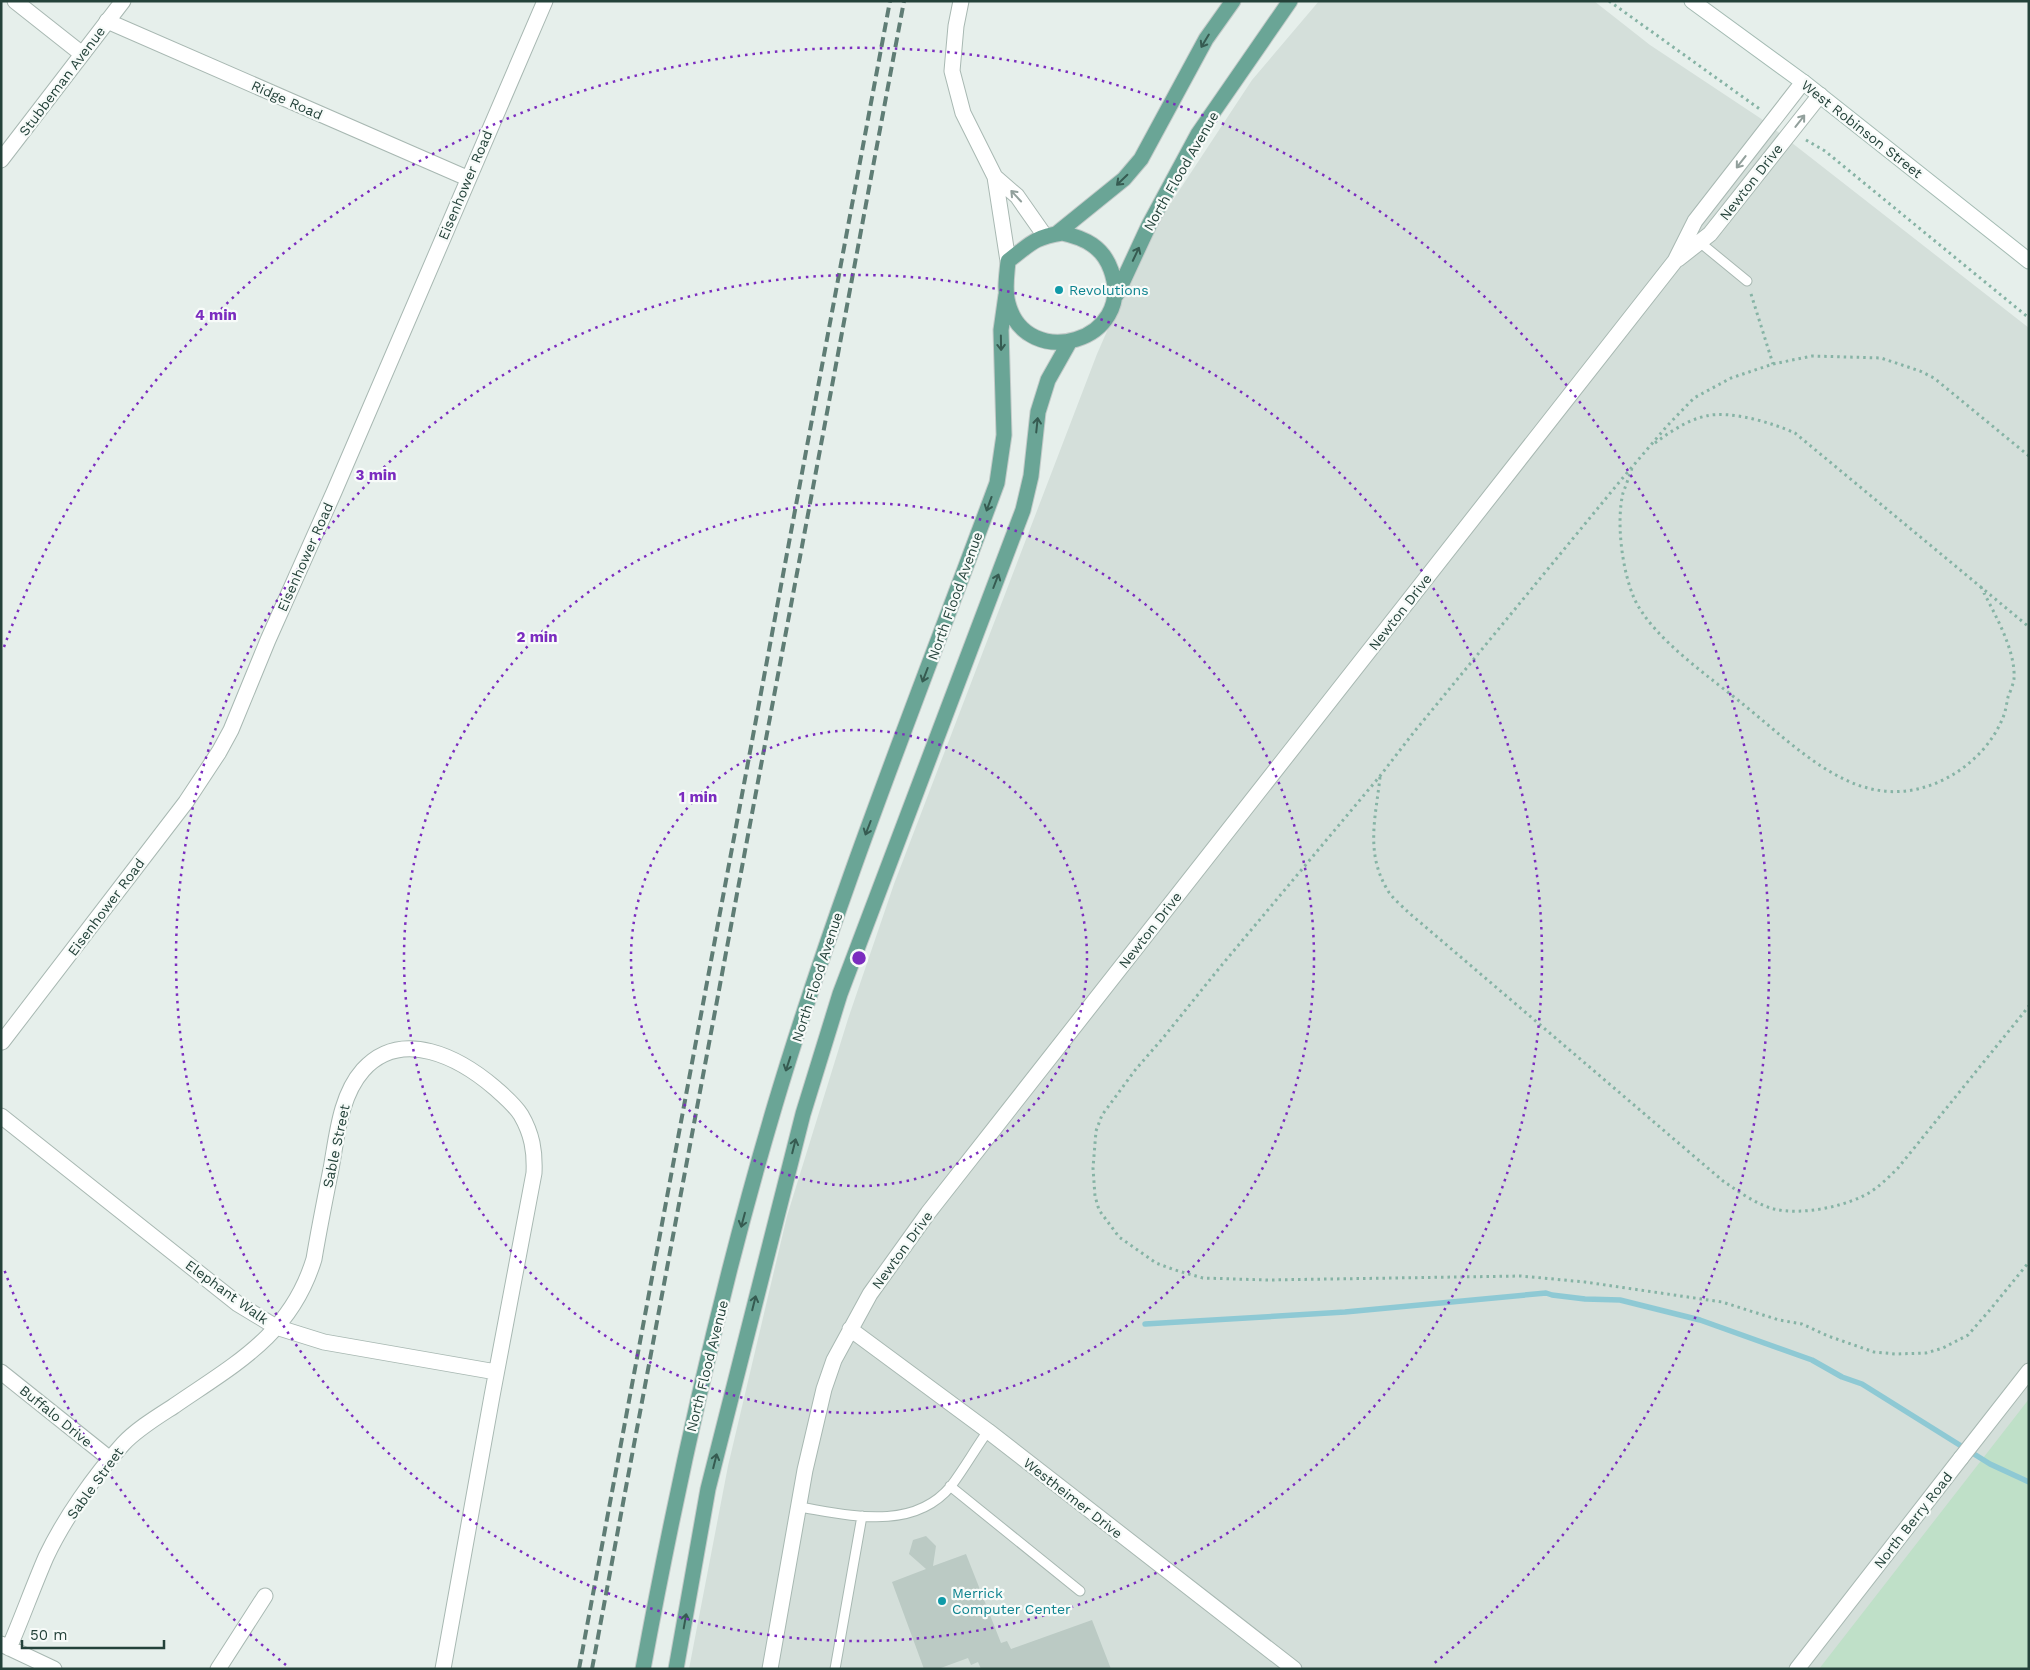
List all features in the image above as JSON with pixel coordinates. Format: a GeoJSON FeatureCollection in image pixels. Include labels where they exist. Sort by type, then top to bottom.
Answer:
{"type":"FeatureCollection","features":[{"type":"Feature","properties":{"kind":"main road"},"geometry":{"type":"LineString","coordinates":[[1050,235],[1062,234],[1079,237],[1096,246],[1108,261],[1115,279],[1115,298],[1108,316],[1096,330],[1080,340],[1061,343],[1042,340],[1027,332],[1015,319],[1006,295],[1008,261],[1030,243],[1050,235],[1124,179],[1140,159],[1206,39],[1233,1]]}},
{"type":"Feature","properties":{"kind":"main road","name":"North Flood Avenue"},"geometry":{"type":"LineString","coordinates":[[1115,298],[1149,225],[1198,134],[1290,1]]}},
{"type":"Feature","properties":{"kind":"main road","name":"North Flood Avenue"},"geometry":{"type":"LineString","coordinates":[[643,1669],[679,1483],[710,1350],[775,1104],[854,866],[996,483],[1004,434],[1001,330],[1006,295]]}},
{"type":"Feature","properties":{"kind":"main road","name":"North Flood Avenue"},"geometry":{"type":"LineString","coordinates":[[676,1669],[708,1489],[803,1114],[840,994],[1023,510],[1031,476],[1038,412],[1048,380],[1070,341]]}},
{"type":"Feature","properties":{"kind":"street"},"geometry":{"type":"LineString","coordinates":[[15,1],[82,54]]}},
{"type":"Feature","properties":{"kind":"street","name":"Stubbeman Avenue"},"geometry":{"type":"LineString","coordinates":[[1,160],[122,1]]}},
{"type":"Feature","properties":{"kind":"street","name":"Eisenhower Road"},"geometry":{"type":"LineString","coordinates":[[2,1042],[186,802],[231,730],[268,640],[545,1]]}},
{"type":"Feature","properties":{"kind":"street"},"geometry":{"type":"LineString","coordinates":[[961,1],[956,26],[952,70],[964,112],[995,177],[1008,261]]}},
{"type":"Feature","properties":{"kind":"street","name":"West Robinson Street"},"geometry":{"type":"LineString","coordinates":[[1692,1],[1803,82],[2029,261]]}},
{"type":"Feature","properties":{"kind":"street","name":"Ridge Road"},"geometry":{"type":"LineString","coordinates":[[108,21],[467,178]]}},
{"type":"Feature","properties":{"kind":"street","name":"Newton Drive"},"geometry":{"type":"LineString","coordinates":[[1694,238],[1694,221],[1803,82]]}},
{"type":"Feature","properties":{"kind":"street","name":"Newton Drive"},"geometry":{"type":"LineString","coordinates":[[770,1669],[805,1470],[824,1389],[834,1360],[870,1294],[937,1201],[1675,261],[1694,238],[1710,234],[1820,96]]}},
{"type":"Feature","properties":{"kind":"street"},"geometry":{"type":"LineString","coordinates":[[995,177],[1017,196],[1050,235]]}},
{"type":"Feature","properties":{"kind":"street","name":"Sable Street"},"geometry":{"type":"LineString","coordinates":[[5,1646],[47,1557],[64,1526],[94,1479],[110,1459],[124,1443],[150,1421],[237,1364],[282,1321],[308,1277],[314,1259],[348,1092],[370,1064],[389,1053],[402,1049],[439,1053],[456,1060],[472,1070],[508,1100],[520,1113],[533,1141],[534,1173],[443,1669]]}},
{"type":"Feature","properties":{"kind":"street","name":"Elephant Walk"},"geometry":{"type":"LineString","coordinates":[[1,1116],[238,1304],[276,1327],[324,1342],[496,1372]]}},
{"type":"Feature","properties":{"kind":"street","name":"Westheimer Drive"},"geometry":{"type":"LineString","coordinates":[[850,1329],[988,1431],[1294,1669]]}},
{"type":"Feature","properties":{"kind":"street","name":"North Berry Road"},"geometry":{"type":"LineString","coordinates":[[1797,1669],[2029,1371]]}},
{"type":"Feature","properties":{"kind":"street","name":"Buffalo Drive"},"geometry":{"type":"LineString","coordinates":[[1,1372],[110,1459]]}},
{"type":"Feature","properties":{"kind":"street"},"geometry":{"type":"LineString","coordinates":[[218,1669],[265,1596]]}},
{"type":"Feature","properties":{"kind":"street"},"geometry":{"type":"LineString","coordinates":[[5,1646],[54,1669]]}},
{"type":"Feature","properties":{"kind":"lane"},"geometry":{"type":"LineString","coordinates":[[1694,238],[1747,281]]}},
{"type":"Feature","properties":{"kind":"lane"},"geometry":{"type":"LineString","coordinates":[[799,1507],[878,1518],[911,1512],[934,1500],[950,1486],[988,1431]]}},
{"type":"Feature","properties":{"kind":"lane"},"geometry":{"type":"LineString","coordinates":[[950,1486],[1080,1591]]}},
{"type":"Feature","properties":{"kind":"lane"},"geometry":{"type":"LineString","coordinates":[[835,1669],[862,1516]]}},
{"type":"Feature","properties":{"kind":"path"},"geometry":{"type":"LineString","coordinates":[[1609,1],[1774,119]]}},
{"type":"Feature","properties":{"kind":"path"},"geometry":{"type":"LineString","coordinates":[[1792,132],[1825,151],[2029,318]]}},
{"type":"Feature","properties":{"kind":"path"},"geometry":{"type":"LineString","coordinates":[[1747,281],[1773,364]]}},
{"type":"Feature","properties":{"kind":"path"},"geometry":{"type":"LineString","coordinates":[[2029,456],[1934,378],[1920,371],[1881,358],[1812,356],[1773,364],[1730,378],[1694,398],[1634,465],[1380,776],[1136,1069],[1102,1115],[1096,1131],[1092,1168],[1095,1196],[1099,1210],[1119,1238],[1156,1263],[1203,1278],[1267,1280],[1521,1276],[1611,1286],[1722,1302],[1779,1320],[1802,1324],[1828,1336],[1874,1352],[1895,1354],[1926,1353],[1943,1348],[1968,1335],[2029,1262]]}},
{"type":"Feature","properties":{"kind":"path"},"geometry":{"type":"LineString","coordinates":[[1650,446],[1681,425],[1706,415],[1727,415],[1773,422],[1796,433],[2029,627]]}},
{"type":"Feature","properties":{"kind":"path"},"geometry":{"type":"LineString","coordinates":[[1634,465],[1623,494],[1620,518],[1622,548],[1626,573],[1634,598],[1648,621],[1678,650],[1805,756],[1846,781],[1876,790],[1898,792],[1920,789],[1944,780],[1964,767],[1978,755],[1992,736],[2005,713],[2014,679],[2011,654],[2002,627],[1981,587]]}},
{"type":"Feature","properties":{"kind":"path"},"geometry":{"type":"LineString","coordinates":[[1380,776],[1372,837],[1376,861],[1387,889],[1408,912],[1723,1181],[1752,1200],[1773,1208],[1800,1212],[1831,1206],[1862,1197],[1884,1182],[1898,1168],[2029,1006]]}},
{"type":"Feature","properties":{"kind":"shaded area"},"geometry":{"type":"Polygon","coordinates":[[[1319,1],[1594,1],[1650,45],[1760,118],[2029,328],[2029,1669],[689,1669],[728,1466],[787,1216],[848,1019],[894,884],[1097,354],[1125,290],[1163,215],[1252,80],[1319,1]]]}},
{"type":"Feature","properties":{"kind":"green space"},"geometry":{"type":"Polygon","coordinates":[[[2029,1399],[2029,1669],[1819,1669],[2029,1399]]]}},
{"type":"Feature","properties":{"kind":"building","name":"Merrick Computer Center"},"geometry":{"type":"Polygon","coordinates":[[[926,1536],[936,1546],[933,1566],[966,1554],[1001,1643],[1007,1641],[1011,1649],[1092,1620],[1111,1669],[981,1669],[978,1662],[971,1665],[968,1658],[938,1669],[924,1669],[892,1582],[926,1569],[909,1554],[913,1540],[926,1536]]]}},
{"type":"Feature","properties":{"kind":"waterway"},"geometry":{"type":"LineString","coordinates":[[1145,1324],[1345,1312],[1546,1293],[1585,1299],[1620,1300],[1700,1320],[1812,1360],[1842,1377],[1862,1384],[1990,1464],[2029,1482]]}},
{"type":"Feature","properties":{"kind":"railway"},"geometry":{"type":"LineString","coordinates":[[579,1669],[890,1]]}},
{"type":"Feature","properties":{"kind":"railway"},"geometry":{"type":"LineString","coordinates":[[592,1669],[904,1]]}},
{"type":"Feature","properties":{"kind":"place","name":"Revolutions"},"geometry":{"type":"Point","coordinates":[1059,290]}},
{"type":"Feature","properties":{"kind":"place","name":"Merrick Computer Center"},"geometry":{"type":"Point","coordinates":[942,1601]}}]}
